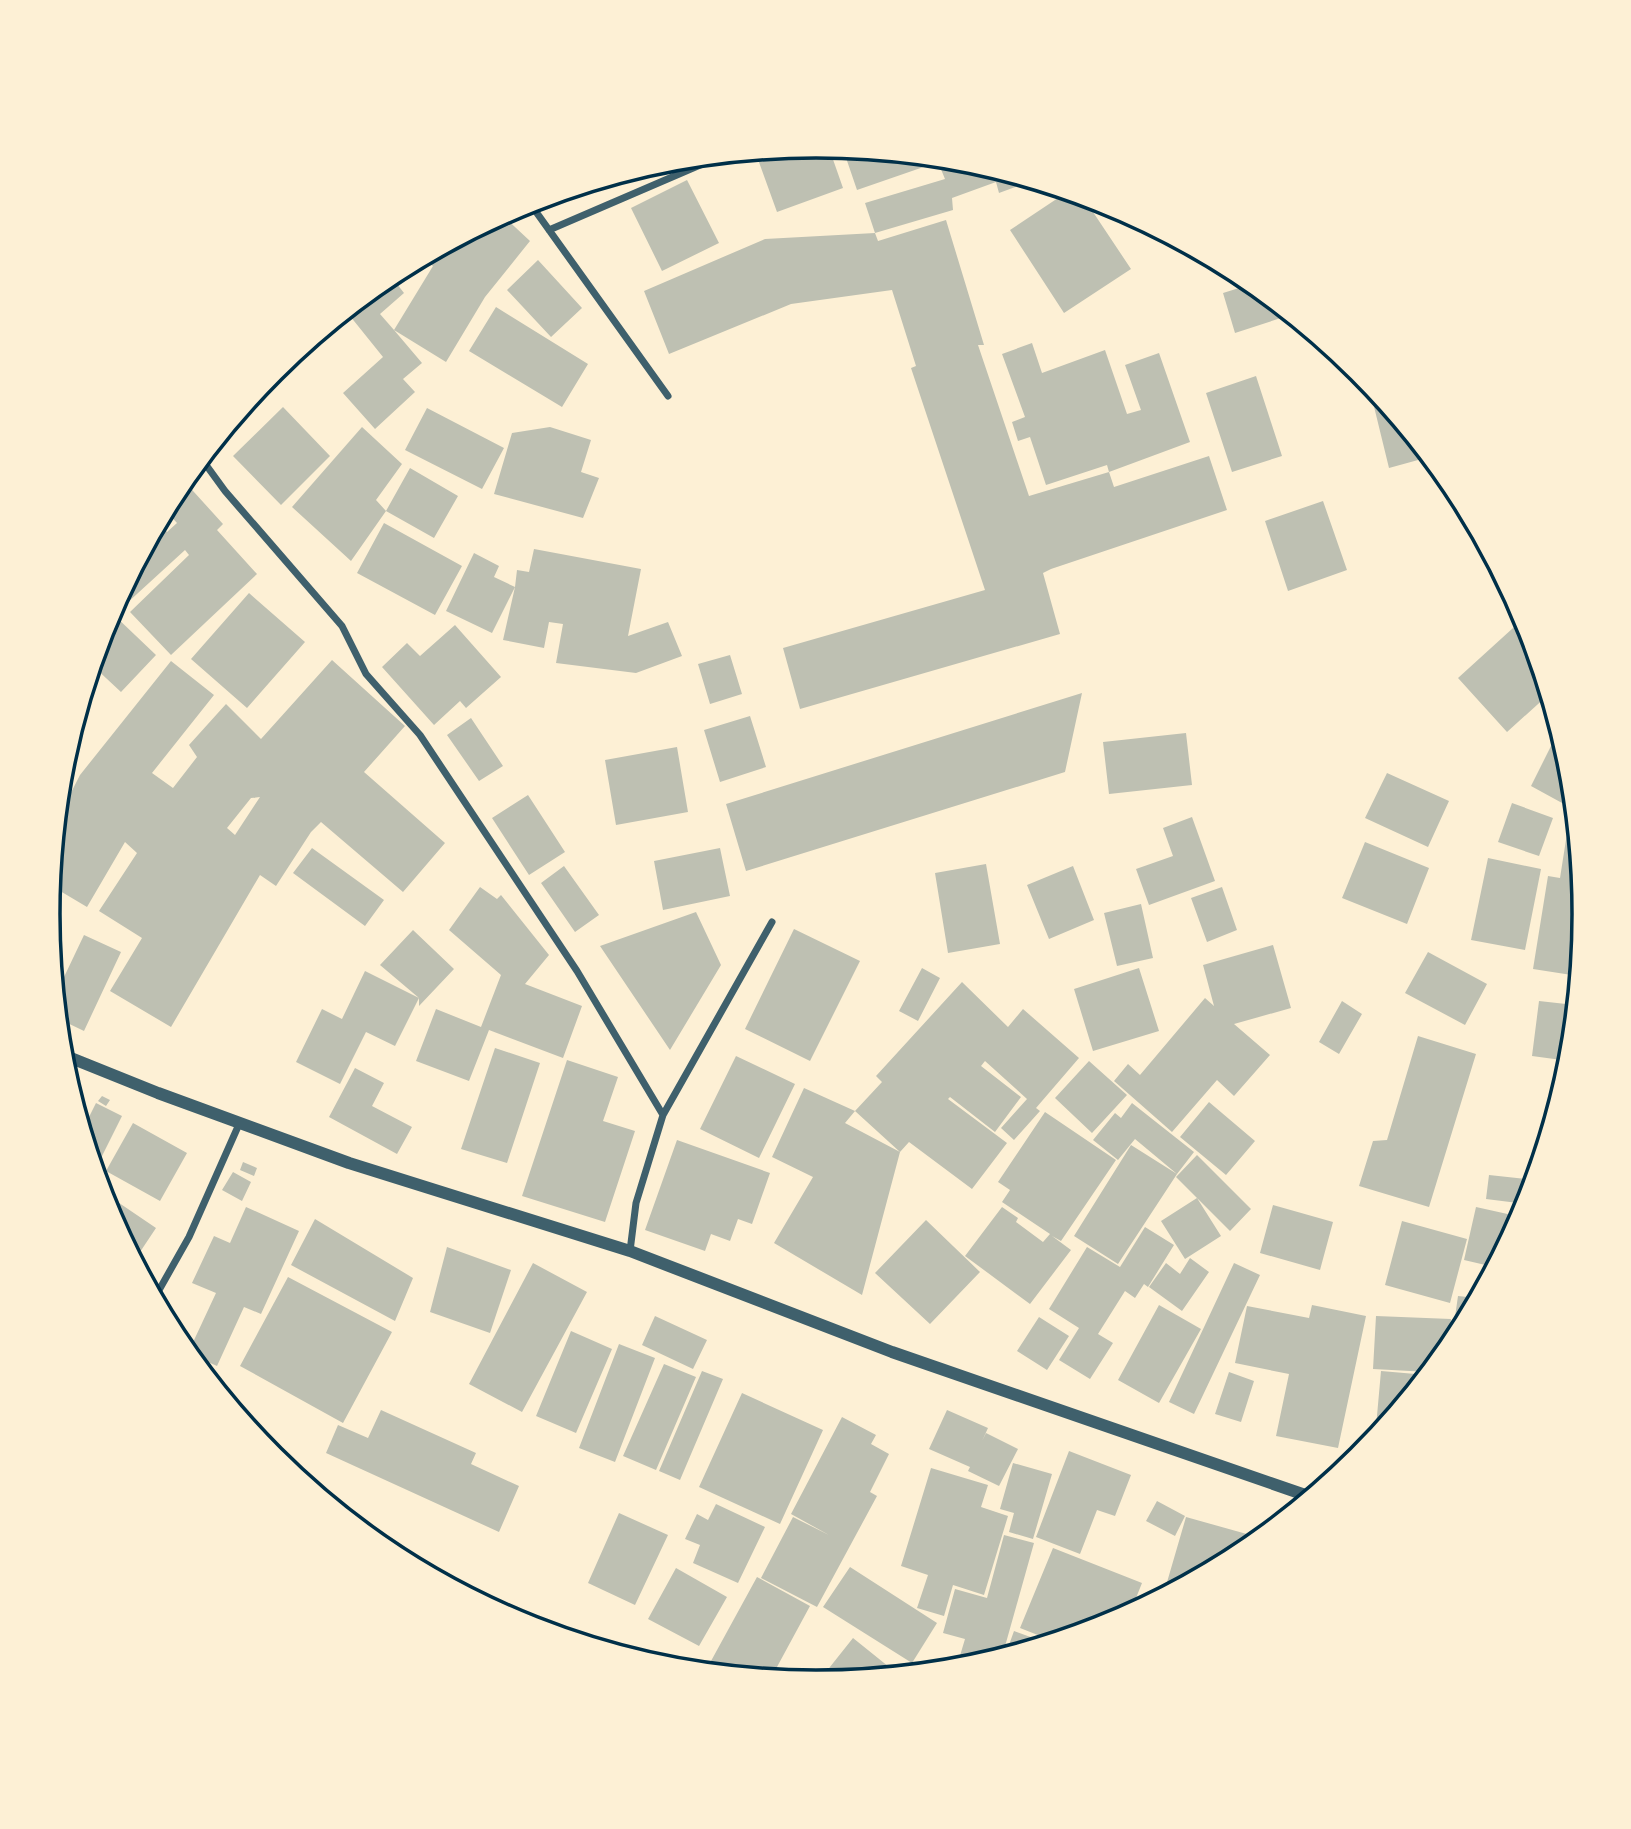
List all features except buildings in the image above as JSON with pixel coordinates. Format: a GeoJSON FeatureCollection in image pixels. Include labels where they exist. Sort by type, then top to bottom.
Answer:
{"type":"FeatureCollection","features":[{"type":"Feature","properties":{"kind":"street"},"geometry":{"type":"LineString","coordinates":[[549,230],[690,169]]}},
{"type":"Feature","properties":{"kind":"street"},"geometry":{"type":"LineString","coordinates":[[536,212],[668,396]]}},
{"type":"Feature","properties":{"kind":"street"},"geometry":{"type":"LineString","coordinates":[[207,466],[225,491],[342,626],[366,674],[420,736],[577,971],[663,1115]]}},
{"type":"Feature","properties":{"kind":"street"},"geometry":{"type":"LineString","coordinates":[[630,1251],[636,1203],[663,1115],[772,922]]}},
{"type":"Feature","properties":{"kind":"street"},"geometry":{"type":"LineString","coordinates":[[74,1059],[349,1163],[630,1251],[892,1352],[1301,1494]]}},
{"type":"Feature","properties":{"kind":"street"},"geometry":{"type":"LineString","coordinates":[[159,1289],[189,1237],[240,1122]]}}]}
